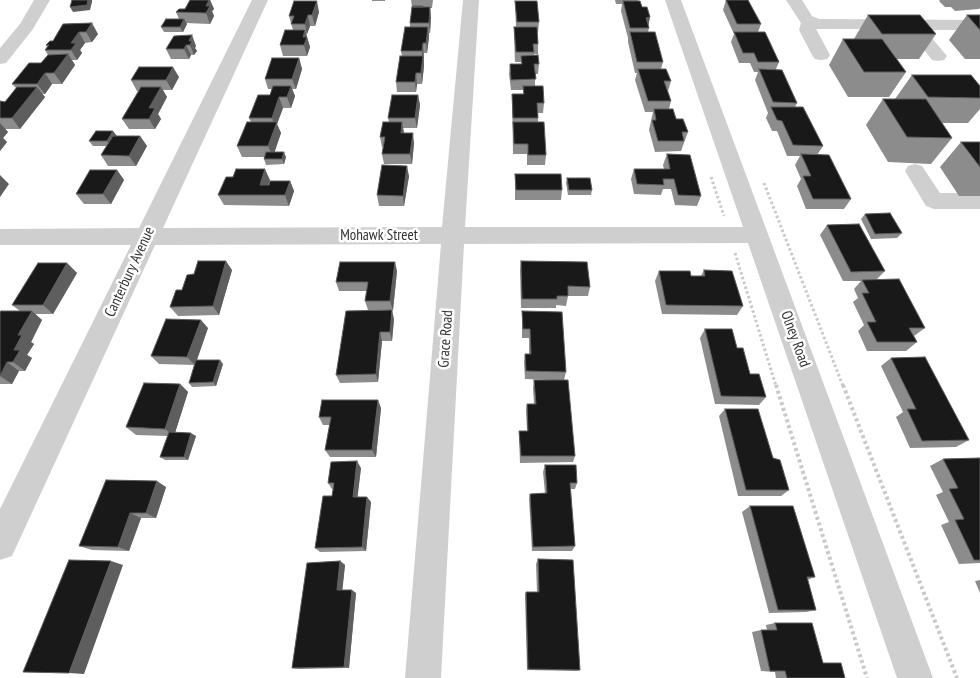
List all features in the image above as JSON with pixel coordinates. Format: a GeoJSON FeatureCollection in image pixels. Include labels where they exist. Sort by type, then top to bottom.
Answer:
{"type":"FeatureCollection","features":[{"type":"Feature","properties":{"kind":"street"},"geometry":{"type":"LineString","coordinates":[[0,59],[27,26],[42,0]]}},
{"type":"Feature","properties":{"kind":"street","name":"Canterbury Avenue"},"geometry":{"type":"LineString","coordinates":[[0,544],[260,0]]}},
{"type":"Feature","properties":{"kind":"street","name":"Grace Road"},"geometry":{"type":"LineString","coordinates":[[423,678],[452,235],[471,0]]}},
{"type":"Feature","properties":{"kind":"street","name":"Olney Road"},"geometry":{"type":"LineString","coordinates":[[673,0],[915,678]]}},
{"type":"Feature","properties":{"kind":"street"},"geometry":{"type":"LineString","coordinates":[[794,0],[806,19],[816,24],[980,25]]}},
{"type":"Feature","properties":{"kind":"street"},"geometry":{"type":"LineString","coordinates":[[810,22],[807,30],[821,55]]}},
{"type":"Feature","properties":{"kind":"street"},"geometry":{"type":"LineString","coordinates":[[912,24],[938,56]]}},
{"type":"Feature","properties":{"kind":"street"},"geometry":{"type":"LineString","coordinates":[[915,170],[934,201],[980,201]]}},
{"type":"Feature","properties":{"kind":"street","name":"Mohawk Street"},"geometry":{"type":"LineString","coordinates":[[0,237],[758,235]]}},
{"type":"Feature","properties":{"kind":"path"},"geometry":{"type":"LineString","coordinates":[[709,169],[867,678]]}},
{"type":"Feature","properties":{"kind":"path"},"geometry":{"type":"LineString","coordinates":[[762,179],[957,678]]}},
{"type":"Feature","properties":{"kind":"building"},"geometry":{"type":"Polygon","coordinates":[[[72,0],[88,0],[87,5],[70,7],[72,0]]]}},
{"type":"Feature","properties":{"kind":"building"},"geometry":{"type":"Polygon","coordinates":[[[190,0],[209,0],[206,6],[210,6],[206,13],[176,12],[179,9],[185,9],[190,0]]]}},
{"type":"Feature","properties":{"kind":"building"},"geometry":{"type":"Polygon","coordinates":[[[726,0],[748,0],[761,24],[737,24],[726,0]]]}},
{"type":"Feature","properties":{"kind":"building"},"geometry":{"type":"Polygon","coordinates":[[[294,1],[317,1],[312,15],[308,15],[305,24],[291,24],[294,16],[289,16],[294,1]]]}},
{"type":"Feature","properties":{"kind":"building"},"geometry":{"type":"Polygon","coordinates":[[[515,1],[537,1],[539,22],[517,22],[515,1]]]}},
{"type":"Feature","properties":{"kind":"building"},"geometry":{"type":"Polygon","coordinates":[[[623,1],[640,1],[642,7],[647,7],[650,17],[646,18],[649,28],[630,28],[623,1]]]}},
{"type":"Feature","properties":{"kind":"building"},"geometry":{"type":"Polygon","coordinates":[[[412,7],[430,7],[429,23],[410,23],[412,7]]]}},
{"type":"Feature","properties":{"kind":"building"},"geometry":{"type":"Polygon","coordinates":[[[868,15],[920,15],[936,34],[882,34],[868,15]]]}},
{"type":"Feature","properties":{"kind":"building"},"geometry":{"type":"Polygon","coordinates":[[[967,15],[980,15],[980,30],[967,15]]]}},
{"type":"Feature","properties":{"kind":"building"},"geometry":{"type":"Polygon","coordinates":[[[166,19],[184,19],[180,27],[161,27],[166,19]]]}},
{"type":"Feature","properties":{"kind":"building"},"geometry":{"type":"Polygon","coordinates":[[[92,23],[86,32],[79,32],[71,43],[76,43],[71,50],[45,50],[49,45],[46,45],[53,41],[63,24],[92,23]]]}},
{"type":"Feature","properties":{"kind":"building"},"geometry":{"type":"Polygon","coordinates":[[[405,27],[428,27],[426,43],[423,43],[422,51],[401,51],[405,27]]]}},
{"type":"Feature","properties":{"kind":"building"},"geometry":{"type":"Polygon","coordinates":[[[514,27],[537,27],[538,44],[533,44],[534,52],[516,52],[514,27]]]}},
{"type":"Feature","properties":{"kind":"building"},"geometry":{"type":"Polygon","coordinates":[[[285,30],[305,30],[303,37],[307,37],[304,45],[280,45],[285,30]]]}},
{"type":"Feature","properties":{"kind":"building"},"geometry":{"type":"Polygon","coordinates":[[[630,32],[655,32],[663,62],[637,62],[630,32]]]}},
{"type":"Feature","properties":{"kind":"building"},"geometry":{"type":"Polygon","coordinates":[[[734,32],[765,32],[779,62],[758,62],[754,53],[743,53],[734,32]]]}},
{"type":"Feature","properties":{"kind":"building"},"geometry":{"type":"Polygon","coordinates":[[[192,35],[189,41],[192,41],[190,45],[186,45],[184,49],[166,49],[174,36],[192,35]]]}},
{"type":"Feature","properties":{"kind":"building"},"geometry":{"type":"Polygon","coordinates":[[[843,39],[882,39],[906,72],[864,72],[843,39]]]}},
{"type":"Feature","properties":{"kind":"building"},"geometry":{"type":"Polygon","coordinates":[[[68,54],[54,73],[45,73],[37,84],[12,84],[29,63],[41,63],[48,55],[68,54]]]}},
{"type":"Feature","properties":{"kind":"building"},"geometry":{"type":"Polygon","coordinates":[[[538,55],[539,64],[534,64],[536,79],[511,80],[510,64],[522,64],[521,56],[538,55]]]}},
{"type":"Feature","properties":{"kind":"building"},"geometry":{"type":"Polygon","coordinates":[[[400,56],[423,56],[421,73],[416,73],[415,82],[396,82],[400,56]]]}},
{"type":"Feature","properties":{"kind":"building"},"geometry":{"type":"Polygon","coordinates":[[[272,58],[299,58],[292,79],[265,79],[272,58]]]}},
{"type":"Feature","properties":{"kind":"building"},"geometry":{"type":"Polygon","coordinates":[[[139,67],[173,67],[166,80],[131,80],[139,67]]]}},
{"type":"Feature","properties":{"kind":"building"},"geometry":{"type":"Polygon","coordinates":[[[638,69],[666,69],[671,81],[664,81],[671,101],[648,101],[638,69]]]}},
{"type":"Feature","properties":{"kind":"building"},"geometry":{"type":"Polygon","coordinates":[[[759,69],[782,70],[797,103],[773,102],[759,69]]]}},
{"type":"Feature","properties":{"kind":"building"},"geometry":{"type":"Polygon","coordinates":[[[912,75],[971,75],[980,86],[980,98],[928,97],[912,75]]]}},
{"type":"Feature","properties":{"kind":"building"},"geometry":{"type":"Polygon","coordinates":[[[273,86],[291,86],[287,97],[279,97],[272,118],[249,118],[258,95],[270,95],[273,86]]]}},
{"type":"Feature","properties":{"kind":"building"},"geometry":{"type":"Polygon","coordinates":[[[523,86],[543,86],[544,103],[537,103],[538,118],[513,118],[512,94],[524,94],[523,86]]]}},
{"type":"Feature","properties":{"kind":"building"},"geometry":{"type":"Polygon","coordinates":[[[17,87],[37,87],[12,118],[0,118],[0,101],[5,102],[17,87]]]}},
{"type":"Feature","properties":{"kind":"building"},"geometry":{"type":"Polygon","coordinates":[[[141,87],[161,87],[149,108],[155,108],[149,119],[122,119],[141,87]]]}},
{"type":"Feature","properties":{"kind":"building"},"geometry":{"type":"Polygon","coordinates":[[[392,95],[418,95],[415,118],[388,118],[392,95]]]}},
{"type":"Feature","properties":{"kind":"building"},"geometry":{"type":"Polygon","coordinates":[[[883,99],[926,99],[952,138],[907,137],[883,99]]]}},
{"type":"Feature","properties":{"kind":"building"},"geometry":{"type":"Polygon","coordinates":[[[771,107],[803,107],[823,146],[793,145],[782,121],[777,120],[771,107]]]}},
{"type":"Feature","properties":{"kind":"building"},"geometry":{"type":"Polygon","coordinates":[[[654,109],[673,109],[676,119],[683,119],[688,132],[682,132],[684,141],[658,141],[652,120],[656,120],[654,109]]]}},
{"type":"Feature","properties":{"kind":"building"},"geometry":{"type":"Polygon","coordinates":[[[247,122],[277,122],[268,146],[237,146],[247,122]]]}},
{"type":"Feature","properties":{"kind":"building"},"geometry":{"type":"Polygon","coordinates":[[[383,122],[402,122],[401,133],[413,133],[410,154],[382,154],[385,137],[380,137],[383,122]]]}},
{"type":"Feature","properties":{"kind":"building"},"geometry":{"type":"Polygon","coordinates":[[[513,122],[544,122],[546,155],[528,155],[528,144],[514,144],[513,122]]]}},
{"type":"Feature","properties":{"kind":"building"},"geometry":{"type":"Polygon","coordinates":[[[96,131],[113,131],[107,141],[89,141],[96,131]]]}},
{"type":"Feature","properties":{"kind":"building"},"geometry":{"type":"Polygon","coordinates":[[[113,136],[140,136],[129,156],[101,155],[113,136]]]}},
{"type":"Feature","properties":{"kind":"building"},"geometry":{"type":"Polygon","coordinates":[[[961,142],[980,142],[980,167],[961,142]]]}},
{"type":"Feature","properties":{"kind":"building"},"geometry":{"type":"Polygon","coordinates":[[[266,152],[284,152],[282,159],[264,159],[266,152]]]}},
{"type":"Feature","properties":{"kind":"building"},"geometry":{"type":"Polygon","coordinates":[[[667,154],[690,155],[701,196],[678,195],[674,179],[663,179],[664,185],[637,184],[634,169],[670,169],[667,154]]]}},
{"type":"Feature","properties":{"kind":"building"},"geometry":{"type":"Polygon","coordinates":[[[801,154],[829,155],[851,199],[813,199],[803,176],[811,176],[801,154]]]}},
{"type":"Feature","properties":{"kind":"building"},"geometry":{"type":"Polygon","coordinates":[[[382,165],[407,166],[403,196],[377,195],[382,165]]]}},
{"type":"Feature","properties":{"kind":"building"},"geometry":{"type":"Polygon","coordinates":[[[236,169],[265,169],[260,185],[269,185],[270,181],[290,181],[285,195],[218,195],[226,177],[233,177],[236,169]]]}},
{"type":"Feature","properties":{"kind":"building"},"geometry":{"type":"Polygon","coordinates":[[[90,170],[117,170],[103,194],[76,194],[90,170]]]}},
{"type":"Feature","properties":{"kind":"building"},"geometry":{"type":"Polygon","coordinates":[[[515,174],[561,174],[562,190],[516,190],[515,174]]]}},
{"type":"Feature","properties":{"kind":"building"},"geometry":{"type":"Polygon","coordinates":[[[567,178],[590,178],[592,190],[569,190],[567,178]]]}},
{"type":"Feature","properties":{"kind":"building"},"geometry":{"type":"Polygon","coordinates":[[[890,213],[902,233],[875,234],[865,214],[890,213]]]}},
{"type":"Feature","properties":{"kind":"building"},"geometry":{"type":"Polygon","coordinates":[[[859,224],[885,271],[851,272],[827,225],[859,224]]]}},
{"type":"Feature","properties":{"kind":"building"},"geometry":{"type":"Polygon","coordinates":[[[198,261],[226,261],[213,306],[170,307],[176,290],[182,290],[187,275],[194,274],[198,261]]]}},
{"type":"Feature","properties":{"kind":"building"},"geometry":{"type":"Polygon","coordinates":[[[521,261],[587,262],[590,287],[568,286],[568,296],[557,296],[557,299],[522,299],[521,261]]]}},
{"type":"Feature","properties":{"kind":"building"},"geometry":{"type":"Polygon","coordinates":[[[340,262],[395,262],[390,301],[365,301],[368,282],[336,282],[340,262]]]}},
{"type":"Feature","properties":{"kind":"building"},"geometry":{"type":"Polygon","coordinates":[[[38,263],[67,263],[43,305],[12,305],[38,263]]]}},
{"type":"Feature","properties":{"kind":"building"},"geometry":{"type":"Polygon","coordinates":[[[704,270],[732,271],[743,306],[666,305],[659,271],[690,271],[691,276],[705,276],[704,270]]]}},
{"type":"Feature","properties":{"kind":"building"},"geometry":{"type":"Polygon","coordinates":[[[899,279],[925,328],[909,328],[917,342],[877,342],[867,322],[876,322],[862,293],[869,293],[862,280],[899,279]]]}},
{"type":"Feature","properties":{"kind":"building"},"geometry":{"type":"Polygon","coordinates":[[[392,310],[390,332],[380,332],[376,374],[336,375],[346,311],[392,310]]]}},
{"type":"Feature","properties":{"kind":"building"},"geometry":{"type":"Polygon","coordinates":[[[32,311],[18,335],[22,335],[14,350],[20,350],[13,362],[7,362],[0,376],[0,312],[32,311]]]}},
{"type":"Feature","properties":{"kind":"building"},"geometry":{"type":"Polygon","coordinates":[[[522,311],[562,312],[566,372],[526,371],[525,354],[531,354],[530,329],[523,329],[522,311]]]}},
{"type":"Feature","properties":{"kind":"building"},"geometry":{"type":"Polygon","coordinates":[[[166,319],[201,320],[187,357],[151,356],[166,319]]]}},
{"type":"Feature","properties":{"kind":"building"},"geometry":{"type":"Polygon","coordinates":[[[705,329],[732,329],[737,348],[743,348],[750,374],[759,374],[766,397],[721,396],[705,329]]]}},
{"type":"Feature","properties":{"kind":"building"},"geometry":{"type":"Polygon","coordinates":[[[925,357],[969,440],[922,441],[907,409],[916,409],[891,358],[925,357]]]}},
{"type":"Feature","properties":{"kind":"building"},"geometry":{"type":"Polygon","coordinates":[[[196,360],[220,360],[213,382],[189,383],[196,360]]]}},
{"type":"Feature","properties":{"kind":"building"},"geometry":{"type":"Polygon","coordinates":[[[534,380],[568,380],[575,456],[521,456],[519,431],[528,431],[527,404],[536,404],[534,380]]]}},
{"type":"Feature","properties":{"kind":"building"},"geometry":{"type":"Polygon","coordinates":[[[144,383],[180,384],[165,429],[126,427],[144,383]]]}},
{"type":"Feature","properties":{"kind":"building"},"geometry":{"type":"Polygon","coordinates":[[[322,400],[378,400],[372,450],[325,450],[331,417],[319,417],[322,400]]]}},
{"type":"Feature","properties":{"kind":"building"},"geometry":{"type":"Polygon","coordinates":[[[725,409],[758,409],[773,458],[780,460],[789,490],[746,490],[725,409]]]}},
{"type":"Feature","properties":{"kind":"building"},"geometry":{"type":"Polygon","coordinates":[[[169,432],[191,433],[184,457],[160,457],[169,432]]]}},
{"type":"Feature","properties":{"kind":"building"},"geometry":{"type":"Polygon","coordinates":[[[980,458],[980,560],[974,560],[955,520],[964,519],[949,489],[958,488],[943,459],[980,458]]]}},
{"type":"Feature","properties":{"kind":"building"},"geometry":{"type":"Polygon","coordinates":[[[357,461],[353,497],[367,497],[362,547],[315,548],[323,496],[332,496],[334,483],[328,483],[331,462],[357,461]]]}},
{"type":"Feature","properties":{"kind":"building"},"geometry":{"type":"Polygon","coordinates":[[[545,465],[576,465],[577,483],[570,483],[575,546],[533,547],[530,494],[547,493],[545,465]]]}},
{"type":"Feature","properties":{"kind":"building"},"geometry":{"type":"Polygon","coordinates":[[[106,480],[157,481],[146,513],[130,513],[118,547],[79,546],[106,480]]]}},
{"type":"Feature","properties":{"kind":"building"},"geometry":{"type":"Polygon","coordinates":[[[750,506],[793,506],[815,577],[807,577],[816,610],[778,610],[750,506]]]}},
{"type":"Feature","properties":{"kind":"building"},"geometry":{"type":"Polygon","coordinates":[[[538,559],[573,560],[580,670],[528,669],[526,592],[539,592],[538,559]]]}},
{"type":"Feature","properties":{"kind":"building"},"geometry":{"type":"Polygon","coordinates":[[[69,560],[111,561],[69,673],[23,672],[69,560]]]}},
{"type":"Feature","properties":{"kind":"building"},"geometry":{"type":"Polygon","coordinates":[[[340,561],[337,590],[352,590],[344,667],[292,668],[307,563],[340,561]]]}},
{"type":"Feature","properties":{"kind":"building"},"geometry":{"type":"Polygon","coordinates":[[[775,623],[812,623],[823,663],[841,663],[845,678],[787,678],[785,671],[770,671],[761,630],[777,630],[775,623]]]}}]}
